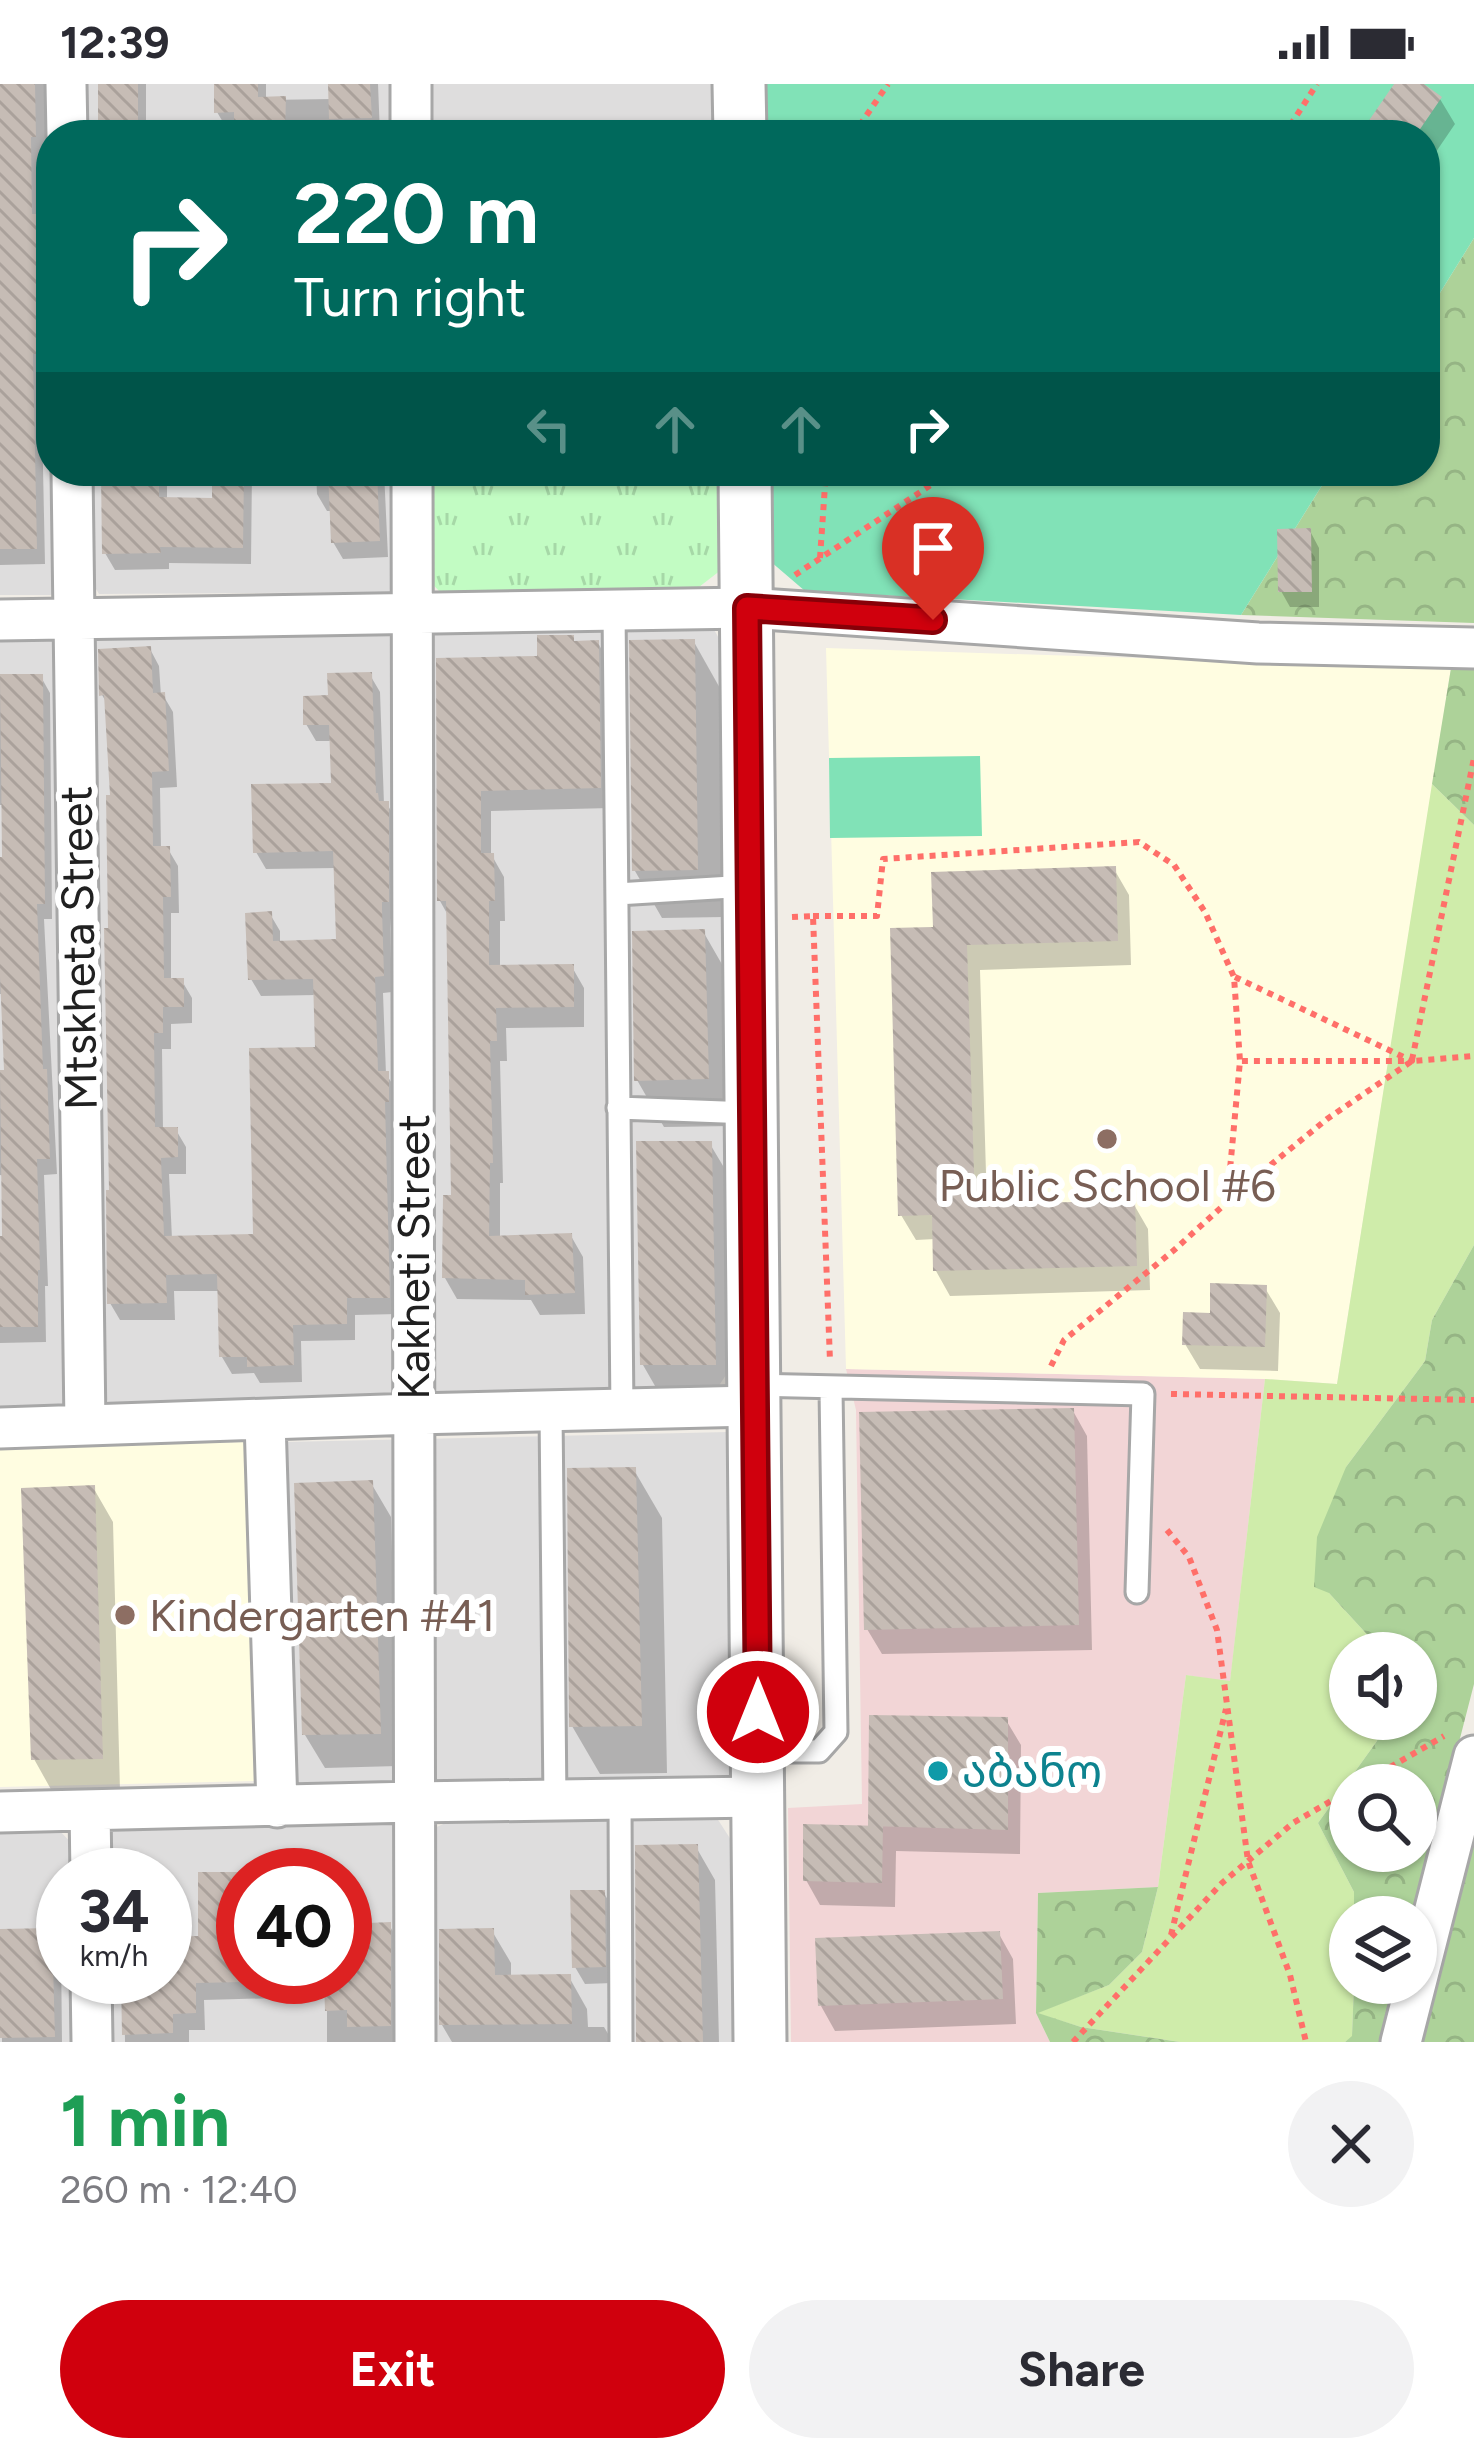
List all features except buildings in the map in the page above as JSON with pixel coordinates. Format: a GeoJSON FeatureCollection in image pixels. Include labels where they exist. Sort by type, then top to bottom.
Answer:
{"type":"FeatureCollection","features":[{"type":"Feature","properties":{"kind":"street"},"geometry":{"type":"LineString","coordinates":[[66,84],[67,120]]}},
{"type":"Feature","properties":{"kind":"street"},"geometry":{"type":"LineString","coordinates":[[411,84],[411,120]]}},
{"type":"Feature","properties":{"kind":"street"},"geometry":{"type":"LineString","coordinates":[[739,84],[740,120]]}},
{"type":"Feature","properties":{"kind":"street","name":"Mtskheta Street"},"geometry":{"type":"LineString","coordinates":[[71,486],[85,1426]]}},
{"type":"Feature","properties":{"kind":"street","name":"Kakheti Street"},"geometry":{"type":"LineString","coordinates":[[412,486],[415,2042]]}},
{"type":"Feature","properties":{"kind":"street"},"geometry":{"type":"LineString","coordinates":[[745,486],[760,2042]]}},
{"type":"Feature","properties":{"kind":"street"},"geometry":{"type":"LineString","coordinates":[[0,620],[747,608],[1258,643],[1474,648]]}},
{"type":"Feature","properties":{"kind":"street"},"geometry":{"type":"LineString","coordinates":[[0,1428],[622,1410],[753,1396]]}},
{"type":"Feature","properties":{"kind":"street"},"geometry":{"type":"LineString","coordinates":[[265,1421],[277,1807]]}},
{"type":"Feature","properties":{"kind":"street"},"geometry":{"type":"LineString","coordinates":[[1401,2042],[1464,1743]]}},
{"type":"Feature","properties":{"kind":"street"},"geometry":{"type":"LineString","coordinates":[[0,1812],[620,1800],[758,1774]]}},
{"type":"Feature","properties":{"kind":"street"},"geometry":{"type":"LineString","coordinates":[[90,1810],[91,1848]]}},
{"type":"Feature","properties":{"kind":"street"},"geometry":{"type":"LineString","coordinates":[[91,2004],[92,2042]]}},
{"type":"Feature","properties":{"kind":"lane"},"geometry":{"type":"LineString","coordinates":[[614,610],[622,1410]]}},
{"type":"Feature","properties":{"kind":"lane"},"geometry":{"type":"LineString","coordinates":[[616,894],[749,903]]}},
{"type":"Feature","properties":{"kind":"lane"},"geometry":{"type":"LineString","coordinates":[[619,1108],[751,1113]]}},
{"type":"Feature","properties":{"kind":"lane"},"geometry":{"type":"LineString","coordinates":[[758,1774],[819,1751],[836,1732],[831,1389]]}},
{"type":"Feature","properties":{"kind":"lane"},"geometry":{"type":"LineString","coordinates":[[753,1396],[831,1389],[1143,1394],[1137,1592]]}},
{"type":"Feature","properties":{"kind":"lane"},"geometry":{"type":"LineString","coordinates":[[551,1412],[555,1802]]}},
{"type":"Feature","properties":{"kind":"lane"},"geometry":{"type":"LineString","coordinates":[[620,1800],[621,2042]]}},
{"type":"Feature","properties":{"kind":"path"},"geometry":{"type":"LineString","coordinates":[[864,120],[888,84]]}},
{"type":"Feature","properties":{"kind":"path"},"geometry":{"type":"LineString","coordinates":[[1294,120],[1317,84]]}},
{"type":"Feature","properties":{"kind":"path"},"geometry":{"type":"LineString","coordinates":[[825,486],[820,558],[929,486]]}},
{"type":"Feature","properties":{"kind":"path"},"geometry":{"type":"LineString","coordinates":[[1039,1391],[1064,1340],[1328,1119],[1412,1061],[1474,758]]}},
{"type":"Feature","properties":{"kind":"path"},"geometry":{"type":"LineString","coordinates":[[749,903],[813,916],[877,916],[884,859],[1139,842],[1174,865],[1205,912],[1234,977],[1240,1060],[1227,1202]]}},
{"type":"Feature","properties":{"kind":"path"},"geometry":{"type":"LineString","coordinates":[[813,916],[831,1389]]}},
{"type":"Feature","properties":{"kind":"path"},"geometry":{"type":"LineString","coordinates":[[1234,977],[1412,1061]]}},
{"type":"Feature","properties":{"kind":"path"},"geometry":{"type":"LineString","coordinates":[[1240,1060],[1412,1061],[1474,1056]]}},
{"type":"Feature","properties":{"kind":"path"},"geometry":{"type":"LineString","coordinates":[[1143,1394],[1474,1400]]}},
{"type":"Feature","properties":{"kind":"path"},"geometry":{"type":"LineString","coordinates":[[1141,1493],[1189,1557],[1217,1630],[1248,1862],[1291,1975],[1306,2042]]}},
{"type":"Feature","properties":{"kind":"path"},"geometry":{"type":"LineString","coordinates":[[1171,1937],[1227,1705]]}},
{"type":"Feature","properties":{"kind":"path"},"geometry":{"type":"LineString","coordinates":[[1412,1764],[1464,1743]]}},
{"type":"Feature","properties":{"kind":"path"},"geometry":{"type":"LineString","coordinates":[[1072,2042],[1222,1883],[1293,1823],[1329,1802]]}},
{"type":"Feature","properties":{"kind":"shaded area"},"geometry":{"type":"Polygon","coordinates":[[[0,84],[56,84],[52,120],[36,120],[36,486],[61,486],[62,581],[51,595],[0,595],[0,84]]]}},
{"type":"Feature","properties":{"kind":"shaded area"},"geometry":{"type":"Polygon","coordinates":[[[79,84],[402,84],[402,120],[80,120],[79,84]]]}},
{"type":"Feature","properties":{"kind":"shaded area"},"geometry":{"type":"Polygon","coordinates":[[[422,84],[724,84],[723,120],[423,120],[422,84]]]}},
{"type":"Feature","properties":{"kind":"shaded area"},"geometry":{"type":"Polygon","coordinates":[[[84,486],[404,486],[404,576],[389,592],[99,594],[85,570],[84,486]]]}},
{"type":"Feature","properties":{"kind":"shaded area"},"geometry":{"type":"Polygon","coordinates":[[[708,619],[721,642],[740,1354],[714,1393],[443,1404],[429,1383],[420,630],[708,619]]]}},
{"type":"Feature","properties":{"kind":"shaded area"},"geometry":{"type":"Polygon","coordinates":[[[386,623],[403,637],[404,1406],[115,1409],[94,1386],[92,627],[386,623]]]}},
{"type":"Feature","properties":{"kind":"shaded area"},"geometry":{"type":"Polygon","coordinates":[[[48,625],[63,649],[71,1396],[65,1405],[0,1406],[0,627],[48,625]]]}},
{"type":"Feature","properties":{"kind":"shaded area","name":"Public School #6"},"geometry":{"type":"Polygon","coordinates":[[[826,648],[1451,668],[1337,1384],[846,1369],[826,648]]]}},
{"type":"Feature","properties":{"kind":"shaded area"},"geometry":{"type":"Polygon","coordinates":[[[846,1369],[1265,1379],[1230,1682],[1186,1675],[1158,1887],[1038,1893],[1036,2013],[1050,2042],[791,2042],[788,1808],[862,1804],[856,1410],[846,1369]]]}},
{"type":"Feature","properties":{"kind":"shaded area"},"geometry":{"type":"Polygon","coordinates":[[[728,1432],[737,1777],[293,1787],[285,1442],[728,1432]]]}},
{"type":"Feature","properties":{"kind":"shaded area","name":"Kindergarten #41"},"geometry":{"type":"Polygon","coordinates":[[[245,1442],[254,1781],[0,1787],[0,1449],[245,1442]]]}},
{"type":"Feature","properties":{"kind":"shaded area"},"geometry":{"type":"Polygon","coordinates":[[[713,1812],[742,1857],[744,2042],[431,2042],[430,1830],[450,1821],[713,1812]]]}},
{"type":"Feature","properties":{"kind":"shaded area"},"geometry":{"type":"Polygon","coordinates":[[[399,1813],[415,2042],[100,2042],[99,2004],[192,2004],[192,1848],[103,1848],[108,1823],[399,1813]]]}},
{"type":"Feature","properties":{"kind":"shaded area"},"geometry":{"type":"Polygon","coordinates":[[[0,1829],[59,1830],[74,1848],[36,1848],[36,2004],[76,2004],[77,2042],[0,2042],[0,1829]]]}},
{"type":"Feature","properties":{"kind":"green space"},"geometry":{"type":"Polygon","coordinates":[[[757,84],[1474,84],[1474,238],[1440,293],[1440,120],[762,120],[757,84]]]}},
{"type":"Feature","properties":{"kind":"green space"},"geometry":{"type":"Polygon","coordinates":[[[1474,238],[1474,623],[1241,615],[1322,486],[1440,486],[1440,293],[1474,238]]]}},
{"type":"Feature","properties":{"kind":"green space"},"geometry":{"type":"Polygon","coordinates":[[[423,486],[721,486],[721,570],[699,587],[440,592],[423,574],[423,486]]]}},
{"type":"Feature","properties":{"kind":"green space"},"geometry":{"type":"Polygon","coordinates":[[[763,486],[1322,486],[1241,615],[805,591],[763,555],[763,486]]]}},
{"type":"Feature","properties":{"kind":"green space"},"geometry":{"type":"Polygon","coordinates":[[[1451,668],[1474,669],[1474,825],[1432,784],[1451,668]]]}},
{"type":"Feature","properties":{"kind":"green space"},"geometry":{"type":"Polygon","coordinates":[[[980,756],[982,836],[830,838],[829,758],[980,756]]]}},
{"type":"Feature","properties":{"kind":"green space"},"geometry":{"type":"Polygon","coordinates":[[[1432,784],[1474,825],[1474,1245],[1432,1320],[1425,1361],[1346,1467],[1329,1593],[1365,1632],[1329,1632],[1329,1740],[1377,1740],[1360,1764],[1329,1764],[1329,1808],[1318,1823],[1329,1844],[1329,1872],[1344,1872],[1354,1892],[1354,1896],[1329,1896],[1329,2004],[1353,2004],[1352,2037],[1345,2042],[1180,2042],[1081,2027],[1036,2013],[1109,1985],[1142,1952],[1158,1887],[1186,1675],[1230,1681],[1265,1379],[1337,1384],[1432,784]]]}},
{"type":"Feature","properties":{"kind":"green space"},"geometry":{"type":"Polygon","coordinates":[[[1474,1245],[1474,1684],[1437,1828],[1437,1764],[1360,1764],[1377,1740],[1437,1740],[1437,1632],[1365,1632],[1329,1593],[1314,1587],[1317,1537],[1346,1467],[1425,1361],[1432,1320],[1474,1245]]]}},
{"type":"Feature","properties":{"kind":"green space"},"geometry":{"type":"Polygon","coordinates":[[[1329,1808],[1329,1844],[1318,1823],[1329,1808]]]}},
{"type":"Feature","properties":{"kind":"green space"},"geometry":{"type":"Polygon","coordinates":[[[1474,1834],[1474,2042],[1420,2042],[1430,2004],[1437,2004],[1437,1977],[1474,1834]]]}},
{"type":"Feature","properties":{"kind":"green space"},"geometry":{"type":"Polygon","coordinates":[[[1344,1872],[1426,1872],[1419,1896],[1354,1896],[1344,1872]]]}},
{"type":"Feature","properties":{"kind":"green space"},"geometry":{"type":"Polygon","coordinates":[[[1158,1887],[1142,1952],[1109,1985],[1038,2013],[1081,2027],[1180,2042],[1050,2042],[1036,2013],[1038,1893],[1158,1887]]]}},
{"type":"Feature","properties":{"kind":"green space"},"geometry":{"type":"Polygon","coordinates":[[[1353,2004],[1391,2004],[1381,2042],[1345,2042],[1352,2036],[1353,2004]]]}},
{"type":"Feature","properties":{"kind":"place","name":"Public School #6"},"geometry":{"type":"Point","coordinates":[1107,1139]}},
{"type":"Feature","properties":{"kind":"place","name":"Kindergarten #41"},"geometry":{"type":"Point","coordinates":[125,1615]}},
{"type":"Feature","properties":{"kind":"place","name":"აბანო"},"geometry":{"type":"Point","coordinates":[938,1771]}},
{"type":"Feature","properties":{"kind":"route"},"geometry":{"type":"LineString","coordinates":[[758,1712],[747,608],[933,620]]}}]}
